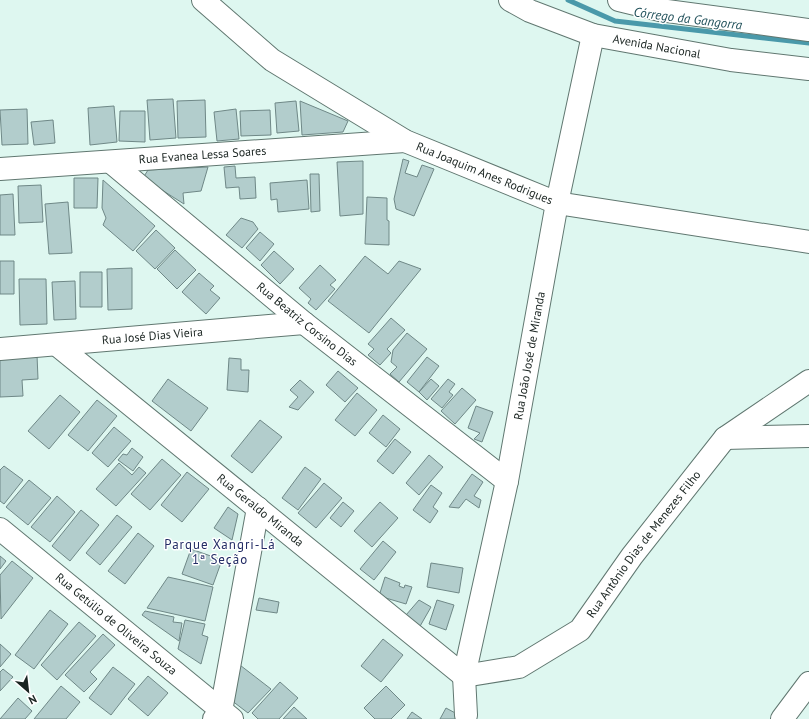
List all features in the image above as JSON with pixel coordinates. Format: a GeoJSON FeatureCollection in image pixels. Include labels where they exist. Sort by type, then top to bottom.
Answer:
{"type":"FeatureCollection","features":[{"type":"Feature","properties":{"kind":"street","name":"Rua Joaquim Anes Rodrigues"},"geometry":{"type":"LineString","coordinates":[[203,0],[272,60],[405,141],[557,203],[809,242]]}},
{"type":"Feature","properties":{"kind":"street","name":"Avenida Nacional"},"geometry":{"type":"LineString","coordinates":[[510,0],[530,11],[593,35],[731,60],[809,69]]}},
{"type":"Feature","properties":{"kind":"street"},"geometry":{"type":"LineString","coordinates":[[619,0],[660,10],[809,30]]}},
{"type":"Feature","properties":{"kind":"street","name":"Rua João José de Miranda"},"geometry":{"type":"LineString","coordinates":[[466,714],[464,676],[506,481],[557,203],[593,35]]}},
{"type":"Feature","properties":{"kind":"street","name":"Rua Evanea Lessa Soares"},"geometry":{"type":"LineString","coordinates":[[0,169],[112,163],[405,141]]}},
{"type":"Feature","properties":{"kind":"street","name":"Rua Beatriz Corsino Dias"},"geometry":{"type":"LineString","coordinates":[[112,163],[304,323],[506,481]]}},
{"type":"Feature","properties":{"kind":"street","name":"Rua José Dias Vieira"},"geometry":{"type":"LineString","coordinates":[[0,349],[304,323]]}},
{"type":"Feature","properties":{"kind":"street","name":"Rua Geraldo Miranda"},"geometry":{"type":"LineString","coordinates":[[57,345],[464,676]]}},
{"type":"Feature","properties":{"kind":"street","name":"Rua Antônio Dias de Menezes Filho"},"geometry":{"type":"LineString","coordinates":[[464,676],[519,667],[580,630],[632,556],[725,438],[809,381]]}},
{"type":"Feature","properties":{"kind":"street"},"geometry":{"type":"LineString","coordinates":[[725,438],[809,436]]}},
{"type":"Feature","properties":{"kind":"street"},"geometry":{"type":"LineString","coordinates":[[222,716],[258,508]]}},
{"type":"Feature","properties":{"kind":"street","name":"Rua Getúlio de Oliveira Souza"},"geometry":{"type":"LineString","coordinates":[[0,529],[222,716]]}},
{"type":"Feature","properties":{"kind":"street"},"geometry":{"type":"LineString","coordinates":[[782,719],[809,683]]}},
{"type":"Feature","properties":{"kind":"building"},"geometry":{"type":"Polygon","coordinates":[[[173,99],[176,138],[150,140],[147,100],[173,99]]]}},
{"type":"Feature","properties":{"kind":"building"},"geometry":{"type":"Polygon","coordinates":[[[205,100],[206,137],[178,138],[177,101],[205,100]]]}},
{"type":"Feature","properties":{"kind":"building"},"geometry":{"type":"Polygon","coordinates":[[[296,101],[299,131],[277,133],[275,103],[296,101]]]}},
{"type":"Feature","properties":{"kind":"building"},"geometry":{"type":"Polygon","coordinates":[[[300,101],[348,121],[343,132],[302,135],[300,101]]]}},
{"type":"Feature","properties":{"kind":"building"},"geometry":{"type":"Polygon","coordinates":[[[114,106],[117,142],[90,145],[88,108],[114,106]]]}},
{"type":"Feature","properties":{"kind":"building"},"geometry":{"type":"Polygon","coordinates":[[[27,109],[28,144],[2,145],[0,110],[27,109]]]}},
{"type":"Feature","properties":{"kind":"building"},"geometry":{"type":"Polygon","coordinates":[[[236,109],[239,139],[217,141],[214,112],[236,109]]]}},
{"type":"Feature","properties":{"kind":"building"},"geometry":{"type":"Polygon","coordinates":[[[270,110],[271,135],[241,136],[240,111],[270,110]]]}},
{"type":"Feature","properties":{"kind":"building"},"geometry":{"type":"Polygon","coordinates":[[[120,111],[145,111],[145,142],[119,141],[120,111]]]}},
{"type":"Feature","properties":{"kind":"building"},"geometry":{"type":"Polygon","coordinates":[[[53,120],[55,143],[34,145],[31,122],[53,120]]]}},
{"type":"Feature","properties":{"kind":"building"},"geometry":{"type":"Polygon","coordinates":[[[403,159],[409,161],[405,173],[417,177],[422,165],[434,169],[414,216],[396,209],[394,199],[403,159]]]}},
{"type":"Feature","properties":{"kind":"building"},"geometry":{"type":"Polygon","coordinates":[[[363,161],[363,214],[340,216],[337,162],[363,161]]]}},
{"type":"Feature","properties":{"kind":"building"},"geometry":{"type":"Polygon","coordinates":[[[235,166],[236,178],[255,177],[256,198],[240,199],[239,187],[226,188],[224,167],[235,166]]]}},
{"type":"Feature","properties":{"kind":"building"},"geometry":{"type":"Polygon","coordinates":[[[208,167],[201,191],[183,193],[184,204],[143,178],[148,170],[208,167]]]}},
{"type":"Feature","properties":{"kind":"building"},"geometry":{"type":"Polygon","coordinates":[[[310,174],[319,174],[320,211],[311,212],[310,174]]]}},
{"type":"Feature","properties":{"kind":"building"},"geometry":{"type":"Polygon","coordinates":[[[74,178],[98,178],[97,208],[74,208],[74,178]]]}},
{"type":"Feature","properties":{"kind":"building"},"geometry":{"type":"Polygon","coordinates":[[[103,180],[155,226],[133,251],[103,225],[106,218],[102,208],[103,180]]]}},
{"type":"Feature","properties":{"kind":"building"},"geometry":{"type":"Polygon","coordinates":[[[307,180],[309,209],[278,212],[277,199],[271,200],[270,183],[307,180]]]}},
{"type":"Feature","properties":{"kind":"building"},"geometry":{"type":"Polygon","coordinates":[[[41,185],[43,222],[19,223],[18,186],[41,185]]]}},
{"type":"Feature","properties":{"kind":"building"},"geometry":{"type":"Polygon","coordinates":[[[13,194],[15,235],[0,235],[0,195],[13,194]]]}},
{"type":"Feature","properties":{"kind":"building"},"geometry":{"type":"Polygon","coordinates":[[[367,197],[387,198],[389,245],[365,244],[367,197]]]}},
{"type":"Feature","properties":{"kind":"building"},"geometry":{"type":"Polygon","coordinates":[[[68,202],[72,253],[49,254],[45,204],[68,202]]]}},
{"type":"Feature","properties":{"kind":"building"},"geometry":{"type":"Polygon","coordinates":[[[241,218],[253,222],[258,229],[242,248],[226,235],[241,218]]]}},
{"type":"Feature","properties":{"kind":"building"},"geometry":{"type":"Polygon","coordinates":[[[156,230],[175,248],[155,269],[136,251],[156,230]]]}},
{"type":"Feature","properties":{"kind":"building"},"geometry":{"type":"Polygon","coordinates":[[[260,232],[274,244],[260,261],[246,248],[260,232]]]}},
{"type":"Feature","properties":{"kind":"building"},"geometry":{"type":"Polygon","coordinates":[[[175,250],[196,270],[177,289],[157,269],[175,250]]]}},
{"type":"Feature","properties":{"kind":"building"},"geometry":{"type":"Polygon","coordinates":[[[274,251],[294,269],[280,284],[261,265],[274,251]]]}},
{"type":"Feature","properties":{"kind":"building"},"geometry":{"type":"Polygon","coordinates":[[[365,256],[388,274],[399,261],[421,269],[369,333],[328,301],[365,256]]]}},
{"type":"Feature","properties":{"kind":"building"},"geometry":{"type":"Polygon","coordinates":[[[0,261],[14,261],[14,294],[0,294],[0,261]]]}},
{"type":"Feature","properties":{"kind":"building"},"geometry":{"type":"Polygon","coordinates":[[[320,265],[336,280],[330,285],[335,289],[316,310],[308,303],[311,299],[299,288],[320,265]]]}},
{"type":"Feature","properties":{"kind":"building"},"geometry":{"type":"Polygon","coordinates":[[[132,268],[132,309],[108,310],[107,269],[132,268]]]}},
{"type":"Feature","properties":{"kind":"building"},"geometry":{"type":"Polygon","coordinates":[[[80,272],[102,272],[102,307],[80,307],[80,272]]]}},
{"type":"Feature","properties":{"kind":"building"},"geometry":{"type":"Polygon","coordinates":[[[199,273],[214,286],[210,290],[220,298],[206,314],[182,292],[199,273]]]}},
{"type":"Feature","properties":{"kind":"building"},"geometry":{"type":"Polygon","coordinates":[[[19,279],[46,279],[47,324],[20,325],[19,279]]]}},
{"type":"Feature","properties":{"kind":"building"},"geometry":{"type":"Polygon","coordinates":[[[75,281],[76,319],[54,320],[52,282],[75,281]]]}},
{"type":"Feature","properties":{"kind":"building"},"geometry":{"type":"Polygon","coordinates":[[[391,318],[405,330],[387,349],[391,353],[380,365],[368,355],[374,349],[368,344],[391,318]]]}},
{"type":"Feature","properties":{"kind":"building"},"geometry":{"type":"Polygon","coordinates":[[[407,333],[427,349],[399,382],[390,374],[397,367],[391,362],[393,350],[407,333]]]}},
{"type":"Feature","properties":{"kind":"building"},"geometry":{"type":"Polygon","coordinates":[[[37,355],[38,379],[22,380],[23,396],[0,397],[0,356],[37,355]]]}},
{"type":"Feature","properties":{"kind":"building"},"geometry":{"type":"Polygon","coordinates":[[[427,357],[439,366],[419,392],[407,382],[427,357]]]}},
{"type":"Feature","properties":{"kind":"building"},"geometry":{"type":"Polygon","coordinates":[[[229,358],[241,359],[241,370],[249,370],[248,392],[227,390],[229,358]]]}},
{"type":"Feature","properties":{"kind":"building"},"geometry":{"type":"Polygon","coordinates":[[[338,371],[358,388],[345,402],[326,385],[338,371]]]}},
{"type":"Feature","properties":{"kind":"building"},"geometry":{"type":"Polygon","coordinates":[[[168,379],[208,408],[191,431],[152,401],[168,379]]]}},
{"type":"Feature","properties":{"kind":"building"},"geometry":{"type":"Polygon","coordinates":[[[431,379],[439,386],[427,400],[419,392],[431,379]]]}},
{"type":"Feature","properties":{"kind":"building"},"geometry":{"type":"Polygon","coordinates":[[[448,379],[455,384],[449,392],[453,395],[442,408],[431,399],[448,379]]]}},
{"type":"Feature","properties":{"kind":"building"},"geometry":{"type":"Polygon","coordinates":[[[300,380],[314,392],[298,410],[289,407],[298,397],[290,390],[300,380]]]}},
{"type":"Feature","properties":{"kind":"building"},"geometry":{"type":"Polygon","coordinates":[[[462,388],[476,400],[455,424],[441,411],[462,388]]]}},
{"type":"Feature","properties":{"kind":"building"},"geometry":{"type":"Polygon","coordinates":[[[357,393],[377,410],[355,436],[335,420],[357,393]]]}},
{"type":"Feature","properties":{"kind":"building"},"geometry":{"type":"Polygon","coordinates":[[[60,395],[80,412],[49,449],[28,431],[60,395]]]}},
{"type":"Feature","properties":{"kind":"building"},"geometry":{"type":"Polygon","coordinates":[[[97,400],[117,416],[88,451],[68,435],[97,400]]]}},
{"type":"Feature","properties":{"kind":"building"},"geometry":{"type":"Polygon","coordinates":[[[476,406],[493,412],[482,442],[474,439],[480,433],[468,428],[476,406]]]}},
{"type":"Feature","properties":{"kind":"building"},"geometry":{"type":"Polygon","coordinates":[[[383,415],[400,429],[386,447],[369,433],[383,415]]]}},
{"type":"Feature","properties":{"kind":"building"},"geometry":{"type":"Polygon","coordinates":[[[260,420],[282,437],[252,473],[231,456],[260,420]]]}},
{"type":"Feature","properties":{"kind":"building"},"geometry":{"type":"Polygon","coordinates":[[[114,427],[131,441],[108,467],[92,453],[114,427]]]}},
{"type":"Feature","properties":{"kind":"building"},"geometry":{"type":"Polygon","coordinates":[[[395,439],[411,452],[393,474],[377,461],[395,439]]]}},
{"type":"Feature","properties":{"kind":"building"},"geometry":{"type":"Polygon","coordinates":[[[132,448],[143,457],[133,471],[118,460],[123,454],[127,455],[132,448]]]}},
{"type":"Feature","properties":{"kind":"building"},"geometry":{"type":"Polygon","coordinates":[[[429,455],[443,467],[419,495],[406,483],[429,455]]]}},
{"type":"Feature","properties":{"kind":"building"},"geometry":{"type":"Polygon","coordinates":[[[162,459],[181,475],[150,510],[131,494],[162,459]]]}},
{"type":"Feature","properties":{"kind":"building"},"geometry":{"type":"Polygon","coordinates":[[[119,463],[132,475],[139,467],[146,473],[116,506],[96,489],[119,463]]]}},
{"type":"Feature","properties":{"kind":"building"},"geometry":{"type":"Polygon","coordinates":[[[4,466],[23,480],[4,504],[0,501],[0,470],[4,466]]]}},
{"type":"Feature","properties":{"kind":"building"},"geometry":{"type":"Polygon","coordinates":[[[305,467],[321,479],[298,510],[282,498],[305,467]]]}},
{"type":"Feature","properties":{"kind":"building"},"geometry":{"type":"Polygon","coordinates":[[[187,472],[209,489],[182,522],[161,505],[187,472]]]}},
{"type":"Feature","properties":{"kind":"building"},"geometry":{"type":"Polygon","coordinates":[[[472,474],[483,482],[474,496],[481,500],[479,508],[466,499],[459,508],[449,507],[472,474]]]}},
{"type":"Feature","properties":{"kind":"building"},"geometry":{"type":"Polygon","coordinates":[[[29,480],[51,498],[28,525],[6,507],[29,480]]]}},
{"type":"Feature","properties":{"kind":"building"},"geometry":{"type":"Polygon","coordinates":[[[324,483],[342,498],[316,528],[298,513],[324,483]]]}},
{"type":"Feature","properties":{"kind":"building"},"geometry":{"type":"Polygon","coordinates":[[[431,485],[442,493],[433,507],[438,511],[430,523],[413,510],[431,485]]]}},
{"type":"Feature","properties":{"kind":"building"},"geometry":{"type":"Polygon","coordinates":[[[57,496],[75,512],[50,542],[31,527],[57,496]]]}},
{"type":"Feature","properties":{"kind":"building"},"geometry":{"type":"Polygon","coordinates":[[[343,502],[354,511],[341,527],[330,518],[343,502]]]}},
{"type":"Feature","properties":{"kind":"building"},"geometry":{"type":"Polygon","coordinates":[[[380,502],[398,518],[372,547],[354,531],[380,502]]]}},
{"type":"Feature","properties":{"kind":"building"},"geometry":{"type":"Polygon","coordinates":[[[228,507],[238,514],[232,540],[214,528],[228,507]]]}},
{"type":"Feature","properties":{"kind":"building"},"geometry":{"type":"Polygon","coordinates":[[[81,510],[99,525],[70,561],[52,546],[81,510]]]}},
{"type":"Feature","properties":{"kind":"building"},"geometry":{"type":"Polygon","coordinates":[[[117,515],[132,527],[100,565],[86,553],[117,515]]]}},
{"type":"Feature","properties":{"kind":"building"},"geometry":{"type":"Polygon","coordinates":[[[138,533],[154,546],[125,584],[108,571],[138,533]]]}},
{"type":"Feature","properties":{"kind":"building"},"geometry":{"type":"Polygon","coordinates":[[[383,541],[396,552],[374,580],[360,569],[383,541]]]}},
{"type":"Feature","properties":{"kind":"building"},"geometry":{"type":"Polygon","coordinates":[[[191,549],[222,560],[213,585],[182,574],[191,549]]]}},
{"type":"Feature","properties":{"kind":"building"},"geometry":{"type":"Polygon","coordinates":[[[0,556],[6,561],[0,569],[0,556]]]}},
{"type":"Feature","properties":{"kind":"building"},"geometry":{"type":"Polygon","coordinates":[[[12,561],[33,578],[1,619],[0,575],[12,561]]]}},
{"type":"Feature","properties":{"kind":"building"},"geometry":{"type":"Polygon","coordinates":[[[431,563],[463,568],[459,593],[427,587],[431,563]]]}},
{"type":"Feature","properties":{"kind":"building"},"geometry":{"type":"Polygon","coordinates":[[[168,577],[213,587],[205,621],[147,608],[168,577]]]}},
{"type":"Feature","properties":{"kind":"building"},"geometry":{"type":"Polygon","coordinates":[[[385,577],[400,583],[399,586],[404,588],[405,585],[412,587],[406,604],[379,596],[385,577]]]}},
{"type":"Feature","properties":{"kind":"building"},"geometry":{"type":"Polygon","coordinates":[[[259,598],[279,602],[277,613],[256,610],[259,598]]]}},
{"type":"Feature","properties":{"kind":"building"},"geometry":{"type":"Polygon","coordinates":[[[419,600],[431,607],[419,628],[406,615],[419,600]]]}},
{"type":"Feature","properties":{"kind":"building"},"geometry":{"type":"Polygon","coordinates":[[[437,600],[454,605],[446,630],[429,624],[437,600]]]}},
{"type":"Feature","properties":{"kind":"building"},"geometry":{"type":"Polygon","coordinates":[[[50,610],[68,624],[34,669],[15,655],[50,610]]]}},
{"type":"Feature","properties":{"kind":"building"},"geometry":{"type":"Polygon","coordinates":[[[145,611],[174,617],[173,622],[182,623],[179,641],[142,615],[145,611]]]}},
{"type":"Feature","properties":{"kind":"building"},"geometry":{"type":"Polygon","coordinates":[[[185,620],[205,624],[202,635],[208,637],[201,664],[178,649],[185,620]]]}},
{"type":"Feature","properties":{"kind":"building"},"geometry":{"type":"Polygon","coordinates":[[[79,622],[96,636],[57,680],[41,665],[79,622]]]}},
{"type":"Feature","properties":{"kind":"building"},"geometry":{"type":"Polygon","coordinates":[[[103,634],[115,645],[90,672],[97,679],[84,692],[65,675],[103,634]]]}},
{"type":"Feature","properties":{"kind":"building"},"geometry":{"type":"Polygon","coordinates":[[[383,639],[403,655],[381,682],[361,666],[383,639]]]}},
{"type":"Feature","properties":{"kind":"building"},"geometry":{"type":"Polygon","coordinates":[[[0,644],[11,654],[0,667],[0,644]]]}},
{"type":"Feature","properties":{"kind":"building"},"geometry":{"type":"Polygon","coordinates":[[[236,662],[271,689],[248,713],[227,697],[236,662]]]}},
{"type":"Feature","properties":{"kind":"building"},"geometry":{"type":"Polygon","coordinates":[[[113,667],[135,684],[111,715],[89,698],[113,667]]]}},
{"type":"Feature","properties":{"kind":"building"},"geometry":{"type":"Polygon","coordinates":[[[3,669],[13,677],[0,691],[0,672],[3,669]]]}},
{"type":"Feature","properties":{"kind":"building"},"geometry":{"type":"Polygon","coordinates":[[[148,676],[168,693],[148,716],[128,699],[148,676]]]}},
{"type":"Feature","properties":{"kind":"building"},"geometry":{"type":"Polygon","coordinates":[[[280,682],[298,698],[279,719],[258,719],[252,713],[280,682]]]}},
{"type":"Feature","properties":{"kind":"building"},"geometry":{"type":"Polygon","coordinates":[[[61,686],[80,702],[66,719],[34,719],[61,686]]]}},
{"type":"Feature","properties":{"kind":"building"},"geometry":{"type":"Polygon","coordinates":[[[386,686],[405,705],[391,719],[375,719],[364,708],[386,686]]]}},
{"type":"Feature","properties":{"kind":"building"},"geometry":{"type":"Polygon","coordinates":[[[18,698],[32,711],[25,719],[0,719],[18,698]]]}},
{"type":"Feature","properties":{"kind":"building"},"geometry":{"type":"Polygon","coordinates":[[[294,707],[307,719],[283,719],[294,707]]]}},
{"type":"Feature","properties":{"kind":"building"},"geometry":{"type":"Polygon","coordinates":[[[446,708],[459,715],[459,719],[440,719],[446,708]]]}},
{"type":"Feature","properties":{"kind":"building"},"geometry":{"type":"Polygon","coordinates":[[[412,712],[422,719],[407,719],[412,712]]]}},
{"type":"Feature","properties":{"kind":"waterway","name":"Córrego da Gangorra"},"geometry":{"type":"LineString","coordinates":[[568,0],[615,21],[809,43]]}},
{"type":"Feature","properties":{"kind":"district","name":"Parque Xangri-Lá 1ª Seção"},"geometry":{"type":"Point","coordinates":[220,552]}}]}
